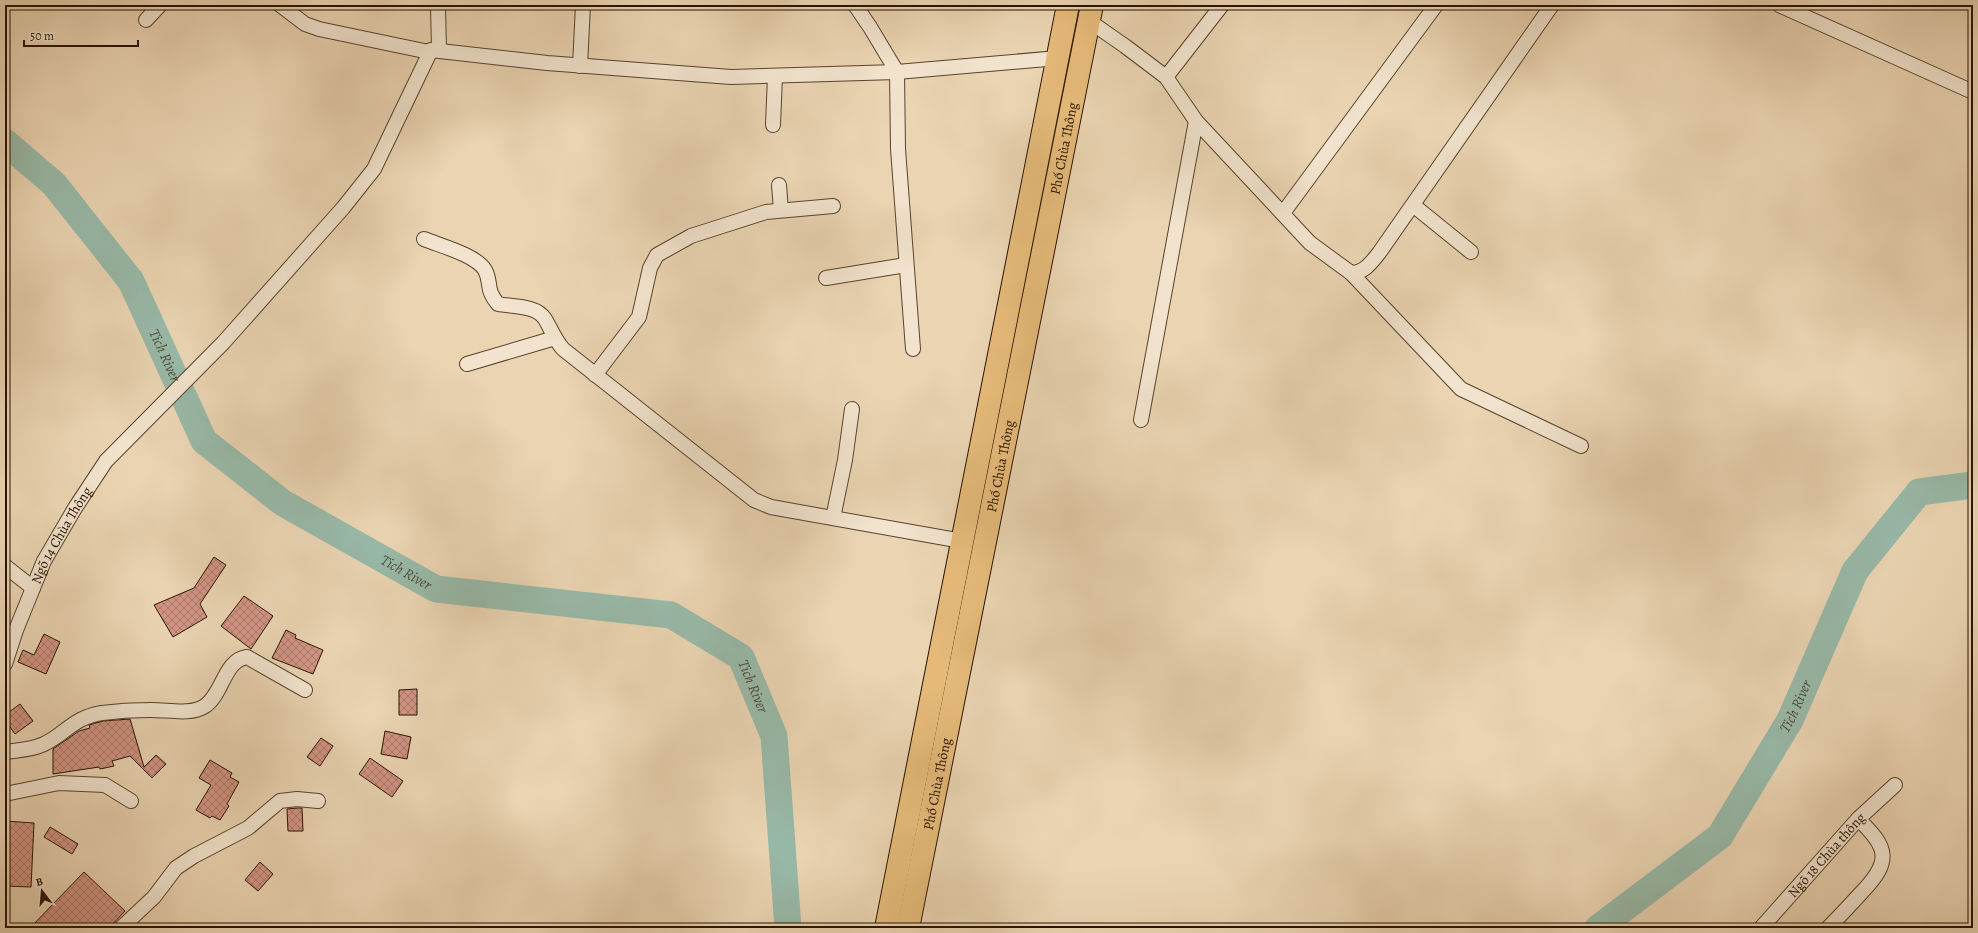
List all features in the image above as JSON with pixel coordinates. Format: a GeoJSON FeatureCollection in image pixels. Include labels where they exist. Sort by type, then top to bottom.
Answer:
{"type":"FeatureCollection","features":[{"type":"Feature","properties":{"kind":"highway","name":"Phố Chùa Thông"},"geometry":{"type":"LineString","coordinates":[[886,928],[1068,5]]}},
{"type":"Feature","properties":{"kind":"highway","name":"Phố Chùa Thông"},"geometry":{"type":"LineString","coordinates":[[908,928],[1090,13]]}},
{"type":"Feature","properties":{"kind":"street"},"geometry":{"type":"LineString","coordinates":[[146,20],[160,5]]}},
{"type":"Feature","properties":{"kind":"street"},"geometry":{"type":"LineString","coordinates":[[280,5],[306,24],[319,29],[434,51],[580,66],[731,77],[897,72],[1058,58]]}},
{"type":"Feature","properties":{"kind":"street"},"geometry":{"type":"LineString","coordinates":[[434,51],[438,5]]}},
{"type":"Feature","properties":{"kind":"street"},"geometry":{"type":"LineString","coordinates":[[580,66],[583,5]]}},
{"type":"Feature","properties":{"kind":"street"},"geometry":{"type":"LineString","coordinates":[[855,5],[870,26],[897,72],[898,149],[913,349]]}},
{"type":"Feature","properties":{"kind":"street"},"geometry":{"type":"LineString","coordinates":[[1166,77],[1222,5]]}},
{"type":"Feature","properties":{"kind":"street"},"geometry":{"type":"LineString","coordinates":[[1283,213],[1436,5]]}},
{"type":"Feature","properties":{"kind":"street"},"geometry":{"type":"LineString","coordinates":[[1351,273],[1358,273],[1364,270],[1379,254],[1552,5]]}},
{"type":"Feature","properties":{"kind":"street"},"geometry":{"type":"LineString","coordinates":[[1779,5],[1973,92]]}},
{"type":"Feature","properties":{"kind":"street"},"geometry":{"type":"LineString","coordinates":[[1090,13],[1125,46],[1166,77],[1196,121],[1310,243],[1351,273],[1461,389],[1581,446]]}},
{"type":"Feature","properties":{"kind":"street","name":"Ngõ 14 Chùa Thông"},"geometry":{"type":"LineString","coordinates":[[5,664],[44,561],[79,501],[106,462],[223,343],[343,208],[374,169],[434,51]]}},
{"type":"Feature","properties":{"kind":"street"},"geometry":{"type":"LineString","coordinates":[[773,125],[775,76]]}},
{"type":"Feature","properties":{"kind":"street"},"geometry":{"type":"LineString","coordinates":[[1141,420],[1196,121]]}},
{"type":"Feature","properties":{"kind":"street"},"geometry":{"type":"LineString","coordinates":[[779,185],[781,210]]}},
{"type":"Feature","properties":{"kind":"street"},"geometry":{"type":"LineString","coordinates":[[1413,205],[1472,252]]}},
{"type":"Feature","properties":{"kind":"street"},"geometry":{"type":"LineString","coordinates":[[595,375],[639,317],[652,261],[657,255],[674,245],[706,231],[766,212],[833,206]]}},
{"type":"Feature","properties":{"kind":"street"},"geometry":{"type":"LineString","coordinates":[[424,239],[478,261],[485,271],[490,294],[498,304],[516,306],[536,312],[544,318],[563,349],[754,500],[771,507],[962,541]]}},
{"type":"Feature","properties":{"kind":"street"},"geometry":{"type":"LineString","coordinates":[[826,278],[906,265]]}},
{"type":"Feature","properties":{"kind":"street"},"geometry":{"type":"LineString","coordinates":[[466,364],[555,338]]}},
{"type":"Feature","properties":{"kind":"street"},"geometry":{"type":"LineString","coordinates":[[833,518],[845,460],[852,409]]}},
{"type":"Feature","properties":{"kind":"street"},"geometry":{"type":"LineString","coordinates":[[5,566],[33,588]]}},
{"type":"Feature","properties":{"kind":"street"},"geometry":{"type":"LineString","coordinates":[[5,752],[34,748],[45,743],[78,720],[89,716],[123,711],[186,711],[200,708],[213,698],[230,668],[240,658],[247,657],[305,690]]}},
{"type":"Feature","properties":{"kind":"street"},"geometry":{"type":"LineString","coordinates":[[5,794],[60,783],[105,785],[131,801]]}},
{"type":"Feature","properties":{"kind":"street","name":"Ngõ 18 Chùa thông"},"geometry":{"type":"LineString","coordinates":[[1760,928],[1858,819],[1895,785]]}},
{"type":"Feature","properties":{"kind":"street"},"geometry":{"type":"LineString","coordinates":[[121,928],[154,897],[176,868],[194,856],[248,828],[280,801],[297,799],[318,801]]}},
{"type":"Feature","properties":{"kind":"street","name":"Ngõ 18 Chùa thông"},"geometry":{"type":"LineString","coordinates":[[1828,928],[1877,877],[1883,863],[1879,842],[1870,830],[1858,819]]}},
{"type":"Feature","properties":{"kind":"building"},"geometry":{"type":"Polygon","coordinates":[[[214,557],[226,565],[200,604],[207,617],[173,637],[154,605],[194,588],[214,557]]]}},
{"type":"Feature","properties":{"kind":"building"},"geometry":{"type":"Polygon","coordinates":[[[244,596],[273,616],[251,649],[221,626],[244,596]]]}},
{"type":"Feature","properties":{"kind":"building"},"geometry":{"type":"Polygon","coordinates":[[[286,630],[296,635],[295,638],[323,650],[313,674],[272,658],[286,630]]]}},
{"type":"Feature","properties":{"kind":"building"},"geometry":{"type":"Polygon","coordinates":[[[44,634],[60,642],[46,674],[18,662],[23,650],[34,655],[44,634]]]}},
{"type":"Feature","properties":{"kind":"building"},"geometry":{"type":"Polygon","coordinates":[[[417,689],[417,715],[399,715],[399,690],[417,689]]]}},
{"type":"Feature","properties":{"kind":"building"},"geometry":{"type":"Polygon","coordinates":[[[20,704],[33,721],[15,734],[5,720],[5,715],[20,704]]]}},
{"type":"Feature","properties":{"kind":"building"},"geometry":{"type":"Polygon","coordinates":[[[130,719],[144,767],[156,755],[166,764],[152,778],[130,756],[112,761],[114,766],[53,774],[53,749],[79,731],[90,728],[89,725],[103,721],[130,719]]]}},
{"type":"Feature","properties":{"kind":"building"},"geometry":{"type":"Polygon","coordinates":[[[385,731],[411,737],[407,759],[381,754],[385,731]]]}},
{"type":"Feature","properties":{"kind":"building"},"geometry":{"type":"Polygon","coordinates":[[[321,738],[333,746],[320,766],[307,757],[321,738]]]}},
{"type":"Feature","properties":{"kind":"building"},"geometry":{"type":"Polygon","coordinates":[[[370,758],[403,781],[392,797],[359,774],[370,758]]]}},
{"type":"Feature","properties":{"kind":"building"},"geometry":{"type":"Polygon","coordinates":[[[210,760],[232,773],[230,777],[239,782],[227,804],[229,806],[220,820],[212,816],[210,818],[196,810],[211,785],[199,778],[210,760]]]}},
{"type":"Feature","properties":{"kind":"building"},"geometry":{"type":"Polygon","coordinates":[[[302,808],[303,831],[288,831],[287,809],[302,808]]]}},
{"type":"Feature","properties":{"kind":"building"},"geometry":{"type":"Polygon","coordinates":[[[5,821],[34,823],[31,887],[5,886],[5,821]]]}},
{"type":"Feature","properties":{"kind":"building"},"geometry":{"type":"Polygon","coordinates":[[[50,827],[78,844],[72,854],[44,837],[50,827]]]}},
{"type":"Feature","properties":{"kind":"building"},"geometry":{"type":"Polygon","coordinates":[[[260,862],[273,874],[258,891],[245,880],[260,862]]]}},
{"type":"Feature","properties":{"kind":"building"},"geometry":{"type":"Polygon","coordinates":[[[84,872],[125,911],[109,928],[30,928],[84,872]]]}},
{"type":"Feature","properties":{"kind":"waterway","name":"Tich River"},"geometry":{"type":"LineString","coordinates":[[5,142],[54,184],[131,281],[204,441],[283,503],[436,589],[671,615],[741,657],[774,736],[788,928]]}},
{"type":"Feature","properties":{"kind":"waterway","name":"Tich River"},"geometry":{"type":"LineString","coordinates":[[1598,928],[1720,836],[1790,720],[1855,571],[1919,492],[1973,485]]}}]}
